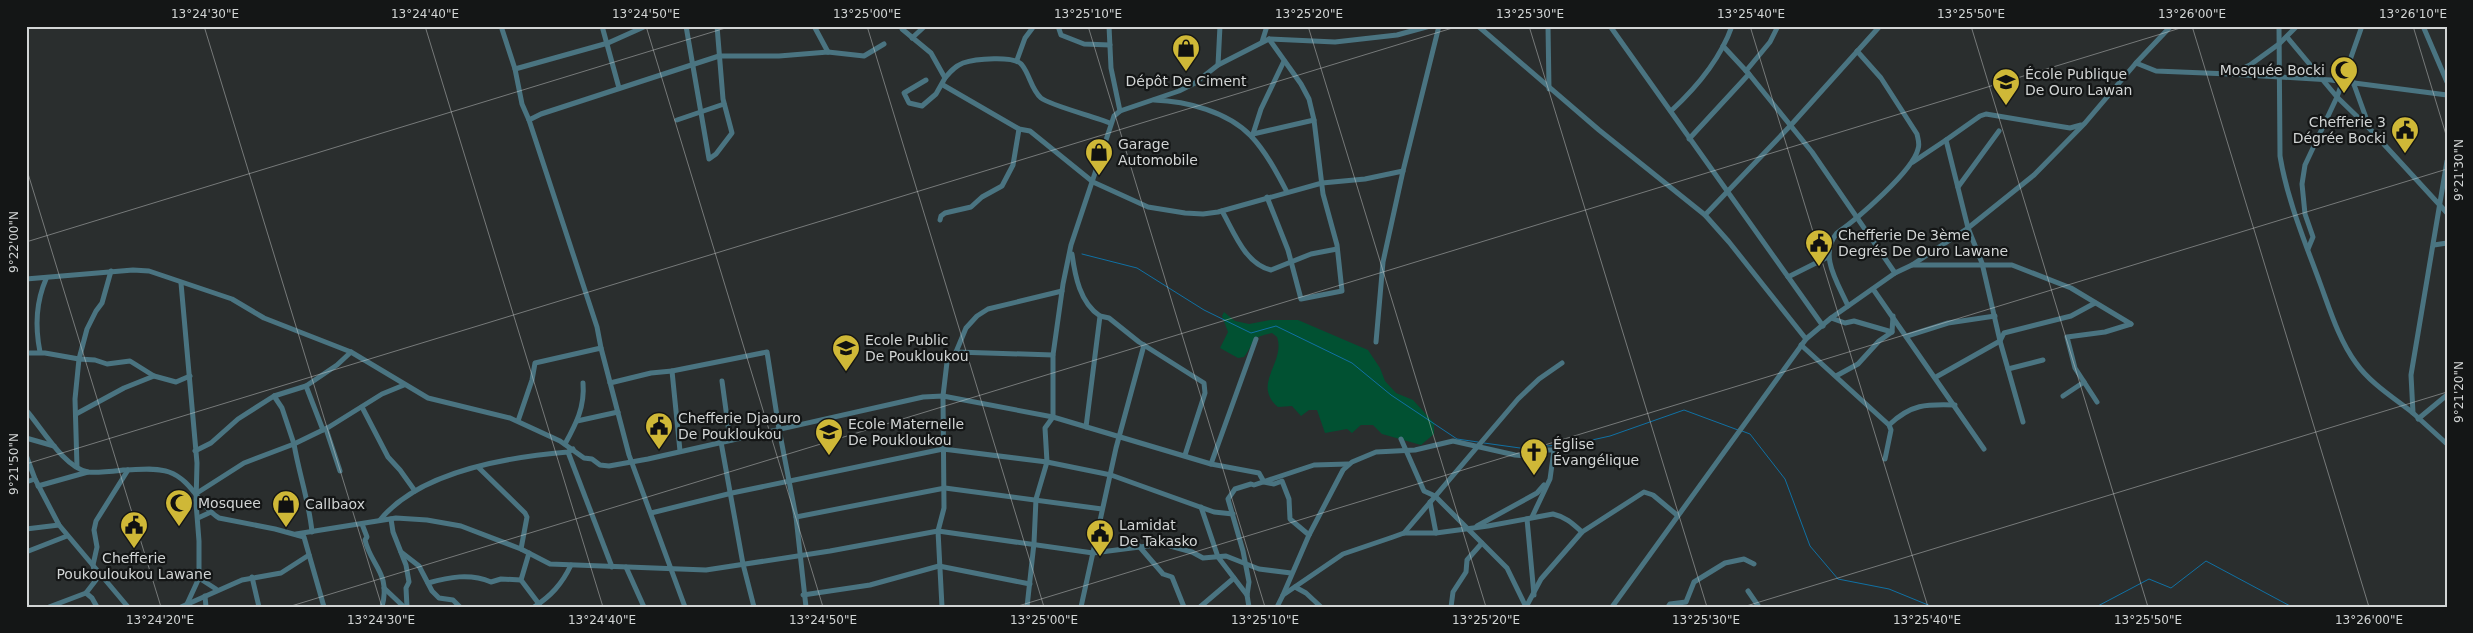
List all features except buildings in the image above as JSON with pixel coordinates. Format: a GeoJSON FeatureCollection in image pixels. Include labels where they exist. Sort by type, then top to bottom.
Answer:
{"type":"FeatureCollection","features":[{"type":"Feature","properties":{"kind":"street"},"geometry":{"type":"LineString","coordinates":[[502,26],[515,69],[522,104],[529,120],[591,309],[632,461],[685,607]]}},
{"type":"Feature","properties":{"kind":"street"},"geometry":{"type":"LineString","coordinates":[[602,26],[619,88]]}},
{"type":"Feature","properties":{"kind":"street"},"geometry":{"type":"LineString","coordinates":[[515,69],[608,43],[646,26]]}},
{"type":"Feature","properties":{"kind":"street"},"geometry":{"type":"LineString","coordinates":[[686,26],[709,159],[716,154],[732,133],[724,104],[716,26]]}},
{"type":"Feature","properties":{"kind":"street"},"geometry":{"type":"LineString","coordinates":[[814,26],[828,52]]}},
{"type":"Feature","properties":{"kind":"street"},"geometry":{"type":"LineString","coordinates":[[912,38],[925,26]]}},
{"type":"Feature","properties":{"kind":"street"},"geometry":{"type":"LineString","coordinates":[[1017,60],[1025,38],[1034,26]]}},
{"type":"Feature","properties":{"kind":"street"},"geometry":{"type":"LineString","coordinates":[[1058,26],[1061,34],[1084,44],[1110,45]]}},
{"type":"Feature","properties":{"kind":"street"},"geometry":{"type":"LineString","coordinates":[[1109,26],[1111,68],[1120,111]]}},
{"type":"Feature","properties":{"kind":"street"},"geometry":{"type":"LineString","coordinates":[[1218,64],[1220,26]]}},
{"type":"Feature","properties":{"kind":"street"},"geometry":{"type":"LineString","coordinates":[[1262,42],[1267,26]]}},
{"type":"Feature","properties":{"kind":"street"},"geometry":{"type":"LineString","coordinates":[[1027,607],[1034,544],[1036,499],[1047,462],[1045,428],[1053,417],[1053,355],[1062,291],[1072,250],[1110,123],[1120,111],[1179,91],[1194,83],[1218,64],[1269,39],[1335,42],[1397,35],[1430,26]]}},
{"type":"Feature","properties":{"kind":"street"},"geometry":{"type":"LineString","coordinates":[[1376,342],[1383,262],[1403,171],[1439,26]]}},
{"type":"Feature","properties":{"kind":"street"},"geometry":{"type":"LineString","coordinates":[[1478,26],[1549,89],[1705,215],[1729,242],[1806,339]]}},
{"type":"Feature","properties":{"kind":"street"},"geometry":{"type":"LineString","coordinates":[[1548,26],[1549,89]]}},
{"type":"Feature","properties":{"kind":"street"},"geometry":{"type":"LineString","coordinates":[[1610,26],[1823,326]]}},
{"type":"Feature","properties":{"kind":"street"},"geometry":{"type":"LineString","coordinates":[[1671,111],[1701,80],[1723,46],[1732,26]]}},
{"type":"Feature","properties":{"kind":"street"},"geometry":{"type":"LineString","coordinates":[[1690,139],[1748,73],[1770,42],[1778,26]]}},
{"type":"Feature","properties":{"kind":"street"},"geometry":{"type":"LineString","coordinates":[[1705,215],[1791,126],[1880,26]]}},
{"type":"Feature","properties":{"kind":"street"},"geometry":{"type":"LineString","coordinates":[[1612,607],[1806,339],[1831,318],[1895,273],[1912,265],[1968,228],[2034,175],[2085,123],[2136,63],[2171,26]]}},
{"type":"Feature","properties":{"kind":"street"},"geometry":{"type":"LineString","coordinates":[[2279,26],[2281,165],[2332,315],[2356,363],[2364,373],[2447,444]]}},
{"type":"Feature","properties":{"kind":"street"},"geometry":{"type":"LineString","coordinates":[[2229,74],[2250,65],[2279,44],[2297,26]]}},
{"type":"Feature","properties":{"kind":"street"},"geometry":{"type":"LineString","coordinates":[[2308,249],[2313,237],[2305,214],[2302,184],[2305,165],[2337,97],[2362,26]]}},
{"type":"Feature","properties":{"kind":"street"},"geometry":{"type":"LineString","coordinates":[[2423,26],[2447,82]]}},
{"type":"Feature","properties":{"kind":"street"},"geometry":{"type":"LineString","coordinates":[[902,29],[937,60],[946,78]]}},
{"type":"Feature","properties":{"kind":"street"},"geometry":{"type":"LineString","coordinates":[[2287,37],[2337,97],[2370,128],[2447,213]]}},
{"type":"Feature","properties":{"kind":"street"},"geometry":{"type":"LineString","coordinates":[[1267,197],[1288,250],[1300,299],[1339,293],[1343,288],[1337,249],[1322,183],[1314,120],[1305,92],[1269,39]]}},
{"type":"Feature","properties":{"kind":"street"},"geometry":{"type":"LineString","coordinates":[[529,120],[541,114],[719,56],[779,56],[828,52],[864,56],[884,44]]}},
{"type":"Feature","properties":{"kind":"street"},"geometry":{"type":"LineString","coordinates":[[1723,46],[1748,73],[1791,126],[1858,216],[1895,273]]}},
{"type":"Feature","properties":{"kind":"street"},"geometry":{"type":"LineString","coordinates":[[1848,306],[1828,257],[1832,240],[1897,180],[1912,162],[1918,150],[1917,134],[1881,78],[1857,51]]}},
{"type":"Feature","properties":{"kind":"street"},"geometry":{"type":"LineString","coordinates":[[926,80],[904,93],[909,103],[922,106],[943,85],[953,69],[965,62],[1008,58],[1017,60],[1022,64],[1033,88],[1042,99],[1110,123]]}},
{"type":"Feature","properties":{"kind":"street"},"geometry":{"type":"LineString","coordinates":[[1252,136],[1261,109],[1284,61]]}},
{"type":"Feature","properties":{"kind":"street"},"geometry":{"type":"LineString","coordinates":[[2136,63],[2156,71],[2343,81],[2447,95]]}},
{"type":"Feature","properties":{"kind":"street"},"geometry":{"type":"LineString","coordinates":[[2348,67],[2370,128]]}},
{"type":"Feature","properties":{"kind":"street"},"geometry":{"type":"LineString","coordinates":[[943,85],[1019,129],[1035,134],[1093,182],[1148,207],[1203,214],[1222,211],[1322,183],[1365,179],[1403,171]]}},
{"type":"Feature","properties":{"kind":"street"},"geometry":{"type":"LineString","coordinates":[[1148,100],[1186,104],[1237,124],[1252,136],[1287,192]]}},
{"type":"Feature","properties":{"kind":"street"},"geometry":{"type":"LineString","coordinates":[[677,120],[724,104]]}},
{"type":"Feature","properties":{"kind":"street"},"geometry":{"type":"LineString","coordinates":[[1912,162],[1980,116],[1986,114],[2070,128],[2078,127],[2085,123]]}},
{"type":"Feature","properties":{"kind":"street"},"geometry":{"type":"LineString","coordinates":[[1252,136],[1314,120]]}},
{"type":"Feature","properties":{"kind":"street"},"geometry":{"type":"LineString","coordinates":[[940,220],[940,216],[975,204],[982,197],[1002,186],[1013,165],[1019,129]]}},
{"type":"Feature","properties":{"kind":"street"},"geometry":{"type":"LineString","coordinates":[[1958,187],[1999,131]]}},
{"type":"Feature","properties":{"kind":"street"},"geometry":{"type":"LineString","coordinates":[[1946,140],[1968,228],[1982,263],[2000,341],[2023,422]]}},
{"type":"Feature","properties":{"kind":"street"},"geometry":{"type":"LineString","coordinates":[[2413,414],[2411,376],[2447,161]]}},
{"type":"Feature","properties":{"kind":"street"},"geometry":{"type":"LineString","coordinates":[[1222,211],[1251,260],[1271,270],[1311,254],[1337,249]]}},
{"type":"Feature","properties":{"kind":"street"},"geometry":{"type":"LineString","coordinates":[[2434,245],[2447,243]]}},
{"type":"Feature","properties":{"kind":"street"},"geometry":{"type":"LineString","coordinates":[[1072,250],[1079,287],[1089,306],[1100,316],[1109,318],[1144,345],[1204,383],[1206,387],[1185,455]]}},
{"type":"Feature","properties":{"kind":"street"},"geometry":{"type":"LineString","coordinates":[[1788,276],[1828,257]]}},
{"type":"Feature","properties":{"kind":"street"},"geometry":{"type":"LineString","coordinates":[[1912,265],[1982,263],[2012,265],[2050,278],[2131,324],[2105,332],[2067,337],[2075,368],[2097,402]]}},
{"type":"Feature","properties":{"kind":"street"},"geometry":{"type":"LineString","coordinates":[[77,467],[75,399],[80,359],[87,329],[102,302],[111,271]]}},
{"type":"Feature","properties":{"kind":"street"},"geometry":{"type":"LineString","coordinates":[[26,279],[111,271],[149,271],[232,299],[264,318],[351,352],[372,363],[404,386],[428,398],[486,411],[518,421],[565,444],[571,451],[612,567]]}},
{"type":"Feature","properties":{"kind":"street"},"geometry":{"type":"LineString","coordinates":[[40,352],[36,336],[38,309],[40,294],[46,278]]}},
{"type":"Feature","properties":{"kind":"street"},"geometry":{"type":"LineString","coordinates":[[181,283],[190,376],[198,518],[199,578],[187,604]]}},
{"type":"Feature","properties":{"kind":"street"},"geometry":{"type":"LineString","coordinates":[[1873,289],[1936,377],[1984,449]]}},
{"type":"Feature","properties":{"kind":"street"},"geometry":{"type":"LineString","coordinates":[[942,607],[938,566],[938,531],[944,508],[943,396],[947,362],[956,352],[966,328],[977,316],[988,309],[1062,291]]}},
{"type":"Feature","properties":{"kind":"street"},"geometry":{"type":"LineString","coordinates":[[1936,377],[2000,341],[2004,332],[2071,316],[2095,303]]}},
{"type":"Feature","properties":{"kind":"street"},"geometry":{"type":"LineString","coordinates":[[1086,427],[1100,316]]}},
{"type":"Feature","properties":{"kind":"street"},"geometry":{"type":"LineString","coordinates":[[1892,332],[1893,316]]}},
{"type":"Feature","properties":{"kind":"street"},"geometry":{"type":"LineString","coordinates":[[1907,336],[1948,323],[1995,316]]}},
{"type":"Feature","properties":{"kind":"street"},"geometry":{"type":"LineString","coordinates":[[1831,318],[1845,323],[1854,321],[1892,332]]}},
{"type":"Feature","properties":{"kind":"street"},"geometry":{"type":"LineString","coordinates":[[1836,376],[1858,364],[1879,341],[1892,332]]}},
{"type":"Feature","properties":{"kind":"street"},"geometry":{"type":"LineString","coordinates":[[1211,464],[1256,339]]}},
{"type":"Feature","properties":{"kind":"street"},"geometry":{"type":"LineString","coordinates":[[1081,607],[1119,435],[1144,345]]}},
{"type":"Feature","properties":{"kind":"street"},"geometry":{"type":"LineString","coordinates":[[1801,345],[1889,425],[1891,430],[1885,460]]}},
{"type":"Feature","properties":{"kind":"street"},"geometry":{"type":"LineString","coordinates":[[518,421],[532,380],[535,363],[601,348]]}},
{"type":"Feature","properties":{"kind":"street"},"geometry":{"type":"LineString","coordinates":[[26,353],[40,352],[94,360],[107,364],[130,361],[154,376],[176,382],[190,376]]}},
{"type":"Feature","properties":{"kind":"street"},"geometry":{"type":"LineString","coordinates":[[195,451],[211,443],[238,419],[274,396],[306,386],[338,365],[351,352]]}},
{"type":"Feature","properties":{"kind":"street"},"geometry":{"type":"LineString","coordinates":[[610,383],[651,373],[672,371],[768,352],[778,429],[796,517],[803,595],[806,607]]}},
{"type":"Feature","properties":{"kind":"street"},"geometry":{"type":"LineString","coordinates":[[956,352],[1053,355]]}},
{"type":"Feature","properties":{"kind":"street"},"geometry":{"type":"LineString","coordinates":[[2008,369],[2043,360]]}},
{"type":"Feature","properties":{"kind":"street"},"geometry":{"type":"LineString","coordinates":[[1404,533],[1518,399],[1539,379],[1562,363]]}},
{"type":"Feature","properties":{"kind":"street"},"geometry":{"type":"LineString","coordinates":[[672,371],[680,451]]}},
{"type":"Feature","properties":{"kind":"street"},"geometry":{"type":"LineString","coordinates":[[76,414],[124,388],[154,376]]}},
{"type":"Feature","properties":{"kind":"street"},"geometry":{"type":"LineString","coordinates":[[722,381],[730,440]]}},
{"type":"Feature","properties":{"kind":"street"},"geometry":{"type":"LineString","coordinates":[[2063,396],[2084,382]]}},
{"type":"Feature","properties":{"kind":"street"},"geometry":{"type":"LineString","coordinates":[[565,444],[577,422],[584,399],[583,383]]}},
{"type":"Feature","properties":{"kind":"street"},"geometry":{"type":"LineString","coordinates":[[306,386],[340,471]]}},
{"type":"Feature","properties":{"kind":"street"},"geometry":{"type":"LineString","coordinates":[[197,493],[244,463],[325,430],[382,394],[404,386]]}},
{"type":"Feature","properties":{"kind":"street"},"geometry":{"type":"LineString","coordinates":[[2418,419],[2447,394]]}},
{"type":"Feature","properties":{"kind":"street"},"geometry":{"type":"LineString","coordinates":[[274,396],[282,408],[294,444],[296,464],[306,494],[311,532],[306,548]]}},
{"type":"Feature","properties":{"kind":"street"},"geometry":{"type":"LineString","coordinates":[[380,520],[393,504],[433,482],[478,467],[504,461],[571,451],[600,465],[632,461],[923,397],[943,396],[1053,417],[1119,435],[1211,464],[1259,472],[1264,482]]}},
{"type":"Feature","properties":{"kind":"street"},"geometry":{"type":"LineString","coordinates":[[1889,425],[1902,413],[1924,404],[1954,405]]}},
{"type":"Feature","properties":{"kind":"street"},"geometry":{"type":"LineString","coordinates":[[362,407],[388,457],[415,491]]}},
{"type":"Feature","properties":{"kind":"street"},"geometry":{"type":"LineString","coordinates":[[26,410],[55,446],[77,467],[89,472]]}},
{"type":"Feature","properties":{"kind":"street"},"geometry":{"type":"LineString","coordinates":[[577,422],[618,412]]}},
{"type":"Feature","properties":{"kind":"street"},"geometry":{"type":"LineString","coordinates":[[26,438],[55,446]]}},
{"type":"Feature","properties":{"kind":"street"},"geometry":{"type":"LineString","coordinates":[[1401,439],[1424,491],[1435,496],[1471,528],[1482,543],[1507,568],[1526,607],[1534,596],[1541,579],[1582,532],[1644,492],[1653,494],[1677,515]]}},
{"type":"Feature","properties":{"kind":"street"},"geometry":{"type":"LineString","coordinates":[[1249,607],[1247,595],[1249,582],[1241,538],[1228,499],[1234,489],[1264,482],[1314,465],[1348,464],[1376,452],[1406,451],[1453,441],[1526,456],[1540,450],[1554,450],[1550,479],[1529,518],[1534,596]]}},
{"type":"Feature","properties":{"kind":"street"},"geometry":{"type":"LineString","coordinates":[[721,442],[732,493],[743,564],[754,607]]}},
{"type":"Feature","properties":{"kind":"street"},"geometry":{"type":"LineString","coordinates":[[651,513],[732,493],[943,449],[1047,462],[1111,475],[1220,514],[1233,514]]}},
{"type":"Feature","properties":{"kind":"street"},"geometry":{"type":"LineString","coordinates":[[26,455],[34,479],[59,525],[128,607]]}},
{"type":"Feature","properties":{"kind":"street"},"geometry":{"type":"LineString","coordinates":[[1277,607],[1309,535],[1348,464]]}},
{"type":"Feature","properties":{"kind":"street"},"geometry":{"type":"LineString","coordinates":[[478,467],[525,513],[527,517],[521,549]]}},
{"type":"Feature","properties":{"kind":"street"},"geometry":{"type":"LineString","coordinates":[[49,607],[86,593],[96,580],[93,565],[97,547],[94,530],[96,521],[128,470]]}},
{"type":"Feature","properties":{"kind":"street"},"geometry":{"type":"LineString","coordinates":[[38,486],[89,472],[128,470],[160,470],[170,472],[197,493],[211,512],[219,518],[304,537],[324,607]]}},
{"type":"Feature","properties":{"kind":"street"},"geometry":{"type":"LineString","coordinates":[[26,482],[34,479]]}},
{"type":"Feature","properties":{"kind":"street"},"geometry":{"type":"LineString","coordinates":[[1471,528],[1537,493],[1550,479]]}},
{"type":"Feature","properties":{"kind":"street"},"geometry":{"type":"LineString","coordinates":[[1264,482],[1274,484],[1282,481],[1289,499],[1290,519],[1309,535]]}},
{"type":"Feature","properties":{"kind":"street"},"geometry":{"type":"LineString","coordinates":[[796,517],[945,488],[1102,509]]}},
{"type":"Feature","properties":{"kind":"street"},"geometry":{"type":"LineString","coordinates":[[1430,502],[1436,533]]}},
{"type":"Feature","properties":{"kind":"street"},"geometry":{"type":"LineString","coordinates":[[1201,507],[1218,557],[1247,595]]}},
{"type":"Feature","properties":{"kind":"street"},"geometry":{"type":"LineString","coordinates":[[198,518],[211,512]]}},
{"type":"Feature","properties":{"kind":"street"},"geometry":{"type":"LineString","coordinates":[[1283,595],[1343,554],[1404,533],[1436,533],[1560,515],[1582,532]]}},
{"type":"Feature","properties":{"kind":"street"},"geometry":{"type":"LineString","coordinates":[[296,534],[391,518],[427,520],[461,526],[521,549],[550,564],[706,570],[799,556],[938,531],[1093,553],[1164,544],[1192,552],[1203,558],[1226,556],[1259,568],[1291,574]]}},
{"type":"Feature","properties":{"kind":"street"},"geometry":{"type":"LineString","coordinates":[[391,518],[399,550],[406,565],[409,582],[406,588],[405,607]]}},
{"type":"Feature","properties":{"kind":"street"},"geometry":{"type":"LineString","coordinates":[[362,524],[367,537],[365,540],[367,547],[375,558],[384,588],[382,607]]}},
{"type":"Feature","properties":{"kind":"street"},"geometry":{"type":"LineString","coordinates":[[26,528],[59,525]]}},
{"type":"Feature","properties":{"kind":"street"},"geometry":{"type":"LineString","coordinates":[[26,552],[67,536]]}},
{"type":"Feature","properties":{"kind":"street"},"geometry":{"type":"LineString","coordinates":[[1451,607],[1453,592],[1466,572],[1467,560],[1482,543]]}},
{"type":"Feature","properties":{"kind":"street"},"geometry":{"type":"LineString","coordinates":[[1138,546],[1163,574],[1172,577],[1184,607]]}},
{"type":"Feature","properties":{"kind":"street"},"geometry":{"type":"LineString","coordinates":[[399,550],[418,566],[432,591],[439,598],[452,600],[460,607]]}},
{"type":"Feature","properties":{"kind":"street"},"geometry":{"type":"LineString","coordinates":[[529,553],[521,580],[536,605],[564,580],[571,565]]}},
{"type":"Feature","properties":{"kind":"street"},"geometry":{"type":"LineString","coordinates":[[181,607],[216,589],[252,577],[281,572],[309,554]]}},
{"type":"Feature","properties":{"kind":"street"},"geometry":{"type":"LineString","coordinates":[[1668,607],[1670,604],[1686,602],[1694,582],[1725,563],[1744,559],[1754,564]]}},
{"type":"Feature","properties":{"kind":"street"},"geometry":{"type":"LineString","coordinates":[[803,595],[870,584],[938,566],[1030,584]]}},
{"type":"Feature","properties":{"kind":"street"},"geometry":{"type":"LineString","coordinates":[[626,567],[643,606]]}},
{"type":"Feature","properties":{"kind":"street"},"geometry":{"type":"LineString","coordinates":[[428,583],[448,577],[466,576],[482,578],[491,582],[501,579],[521,580]]}},
{"type":"Feature","properties":{"kind":"street"},"geometry":{"type":"LineString","coordinates":[[252,577],[259,607]]}},
{"type":"Feature","properties":{"kind":"street"},"geometry":{"type":"LineString","coordinates":[[199,578],[216,589]]}},
{"type":"Feature","properties":{"kind":"street"},"geometry":{"type":"LineString","coordinates":[[1200,607],[1234,578]]}},
{"type":"Feature","properties":{"kind":"street"},"geometry":{"type":"LineString","coordinates":[[1295,587],[1306,593],[1321,607]]}},
{"type":"Feature","properties":{"kind":"street"},"geometry":{"type":"LineString","coordinates":[[384,588],[405,607]]}},
{"type":"Feature","properties":{"kind":"street"},"geometry":{"type":"LineString","coordinates":[[1748,591],[1759,607]]}},
{"type":"Feature","properties":{"kind":"street"},"geometry":{"type":"LineString","coordinates":[[86,593],[92,598],[96,607]]}},
{"type":"Feature","properties":{"kind":"street"},"geometry":{"type":"LineString","coordinates":[[205,596],[206,607]]}},
{"type":"Feature","properties":{"kind":"green space"},"geometry":{"type":"Polygon","coordinates":[[[1224,312],[1235,321],[1249,324],[1270,320],[1298,320],[1368,350],[1380,368],[1385,381],[1396,393],[1413,400],[1434,423],[1434,434],[1421,445],[1382,434],[1373,425],[1361,425],[1352,433],[1347,429],[1325,433],[1317,410],[1309,410],[1301,416],[1292,406],[1278,407],[1268,390],[1268,382],[1279,347],[1277,337],[1272,333],[1256,339],[1244,357],[1238,358],[1220,348],[1228,332],[1222,316],[1224,312]]]}},
{"type":"Feature","properties":{"kind":"waterway"},"geometry":{"type":"LineString","coordinates":[[1082,254],[1137,268],[1204,310],[1251,333],[1276,326],[1352,363],[1391,395],[1457,439],[1478,442]]}},
{"type":"Feature","properties":{"kind":"waterway"},"geometry":{"type":"LineString","coordinates":[[1484,443],[1520,448],[1574,444],[1610,436],[1684,410],[1738,430]]}},
{"type":"Feature","properties":{"kind":"waterway"},"geometry":{"type":"LineString","coordinates":[[1742,431],[1750,434],[1785,479],[1810,546],[1838,579],[1889,589],[1933,607]]}},
{"type":"Feature","properties":{"kind":"waterway"},"geometry":{"type":"LineString","coordinates":[[2096,607],[2149,579],[2171,588],[2206,561],[2292,607]]}},
{"type":"Feature","properties":{"kind":"place","name":"Dépôt De Ciment"},"geometry":{"type":"Point","coordinates":[1186,72]}},
{"type":"Feature","properties":{"kind":"place","name":"Mosquée Bocki"},"geometry":{"type":"Point","coordinates":[2344,94]}},
{"type":"Feature","properties":{"kind":"place","name":"École Publique De Ouro Lawan"},"geometry":{"type":"Point","coordinates":[2006,106]}},
{"type":"Feature","properties":{"kind":"place","name":"Chefferie 3 Dégrée Bocki"},"geometry":{"type":"Point","coordinates":[2405,154]}},
{"type":"Feature","properties":{"kind":"place","name":"Garage Automobile"},"geometry":{"type":"Point","coordinates":[1099,176]}},
{"type":"Feature","properties":{"kind":"place","name":"Chefferie De 3ème Degrés De Ouro Lawane"},"geometry":{"type":"Point","coordinates":[1819,267]}},
{"type":"Feature","properties":{"kind":"place","name":"Ecole Public De Poukloukou"},"geometry":{"type":"Point","coordinates":[846,372]}},
{"type":"Feature","properties":{"kind":"place","name":"Chefferie Djaouro De Poukloukou"},"geometry":{"type":"Point","coordinates":[659,450]}},
{"type":"Feature","properties":{"kind":"place","name":"Ecole Maternelle De Poukloukou"},"geometry":{"type":"Point","coordinates":[829,456]}},
{"type":"Feature","properties":{"kind":"place","name":"Église Évangélique"},"geometry":{"type":"Point","coordinates":[1534,476]}},
{"type":"Feature","properties":{"kind":"place","name":"Mosquee"},"geometry":{"type":"Point","coordinates":[179,527]}},
{"type":"Feature","properties":{"kind":"place","name":"Callbaox"},"geometry":{"type":"Point","coordinates":[286,528]}},
{"type":"Feature","properties":{"kind":"place","name":"Chefferie Poukouloukou Lawane"},"geometry":{"type":"Point","coordinates":[134,549]}},
{"type":"Feature","properties":{"kind":"place","name":"Lamidat De Takasko"},"geometry":{"type":"Point","coordinates":[1100,557]}}]}
